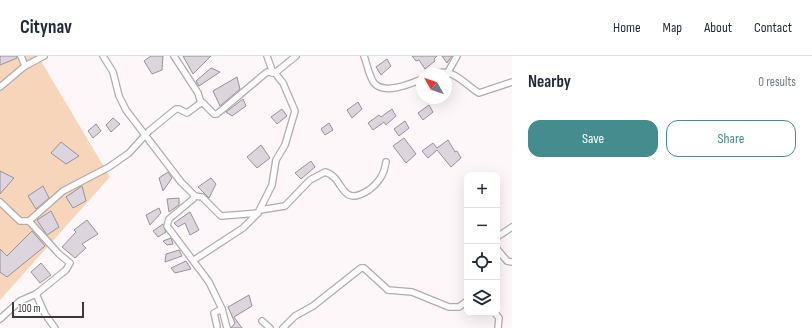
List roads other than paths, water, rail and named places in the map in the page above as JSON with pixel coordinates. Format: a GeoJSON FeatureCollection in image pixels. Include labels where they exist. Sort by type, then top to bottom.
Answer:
{"type":"FeatureCollection","features":[{"type":"Feature","properties":{"kind":"street"},"geometry":{"type":"LineString","coordinates":[[21,56],[25,66]]}},
{"type":"Feature","properties":{"kind":"street"},"geometry":{"type":"LineString","coordinates":[[0,87],[25,66],[44,56]]}},
{"type":"Feature","properties":{"kind":"street"},"geometry":{"type":"LineString","coordinates":[[103,56],[113,72],[122,103],[145,136],[194,196],[202,197],[222,216],[282,208],[288,205],[310,180],[325,172],[333,176],[345,192],[352,196],[358,196],[371,188],[382,177],[386,162]]}},
{"type":"Feature","properties":{"kind":"street"},"geometry":{"type":"LineString","coordinates":[[174,56],[198,93],[201,103],[205,104],[214,114],[217,114],[267,72],[274,73],[296,56]]}},
{"type":"Feature","properties":{"kind":"street"},"geometry":{"type":"LineString","coordinates":[[194,260],[243,228],[259,212],[272,185],[276,160],[285,145],[295,111],[283,83],[274,73],[267,56]]}},
{"type":"Feature","properties":{"kind":"street"},"geometry":{"type":"LineString","coordinates":[[364,56],[372,78],[377,85],[393,89],[416,81]]}},
{"type":"Feature","properties":{"kind":"street"},"geometry":{"type":"LineString","coordinates":[[450,68],[457,56]]}},
{"type":"Feature","properties":{"kind":"street"},"geometry":{"type":"LineString","coordinates":[[452,75],[479,93],[512,82]]}},
{"type":"Feature","properties":{"kind":"street"},"geometry":{"type":"LineString","coordinates":[[0,202],[20,221],[29,221],[63,191],[120,160],[145,136],[176,110],[179,109],[187,113],[201,103]]}},
{"type":"Feature","properties":{"kind":"street"},"geometry":{"type":"LineString","coordinates":[[194,196],[169,219],[167,224],[168,229],[194,260],[209,282],[222,309],[227,328]]}},
{"type":"Feature","properties":{"kind":"street"},"geometry":{"type":"LineString","coordinates":[[0,319],[20,301],[36,294],[66,270],[70,263],[52,247],[29,221]]}},
{"type":"Feature","properties":{"kind":"street"},"geometry":{"type":"LineString","coordinates":[[500,235],[512,227]]}},
{"type":"Feature","properties":{"kind":"street"},"geometry":{"type":"LineString","coordinates":[[500,253],[507,261],[512,262]]}},
{"type":"Feature","properties":{"kind":"street"},"geometry":{"type":"LineString","coordinates":[[283,328],[295,316],[313,306],[361,268],[364,268],[388,290],[412,292],[449,308],[459,307],[464,303]]}},
{"type":"Feature","properties":{"kind":"street"},"geometry":{"type":"LineString","coordinates":[[36,294],[45,314],[55,328]]}},
{"type":"Feature","properties":{"kind":"street"},"geometry":{"type":"LineString","coordinates":[[217,326],[214,313],[222,309]]}},
{"type":"Feature","properties":{"kind":"street"},"geometry":{"type":"LineString","coordinates":[[497,316],[499,318],[498,328]]}},
{"type":"Feature","properties":{"kind":"street"},"geometry":{"type":"LineString","coordinates":[[262,321],[270,328]]}}]}
